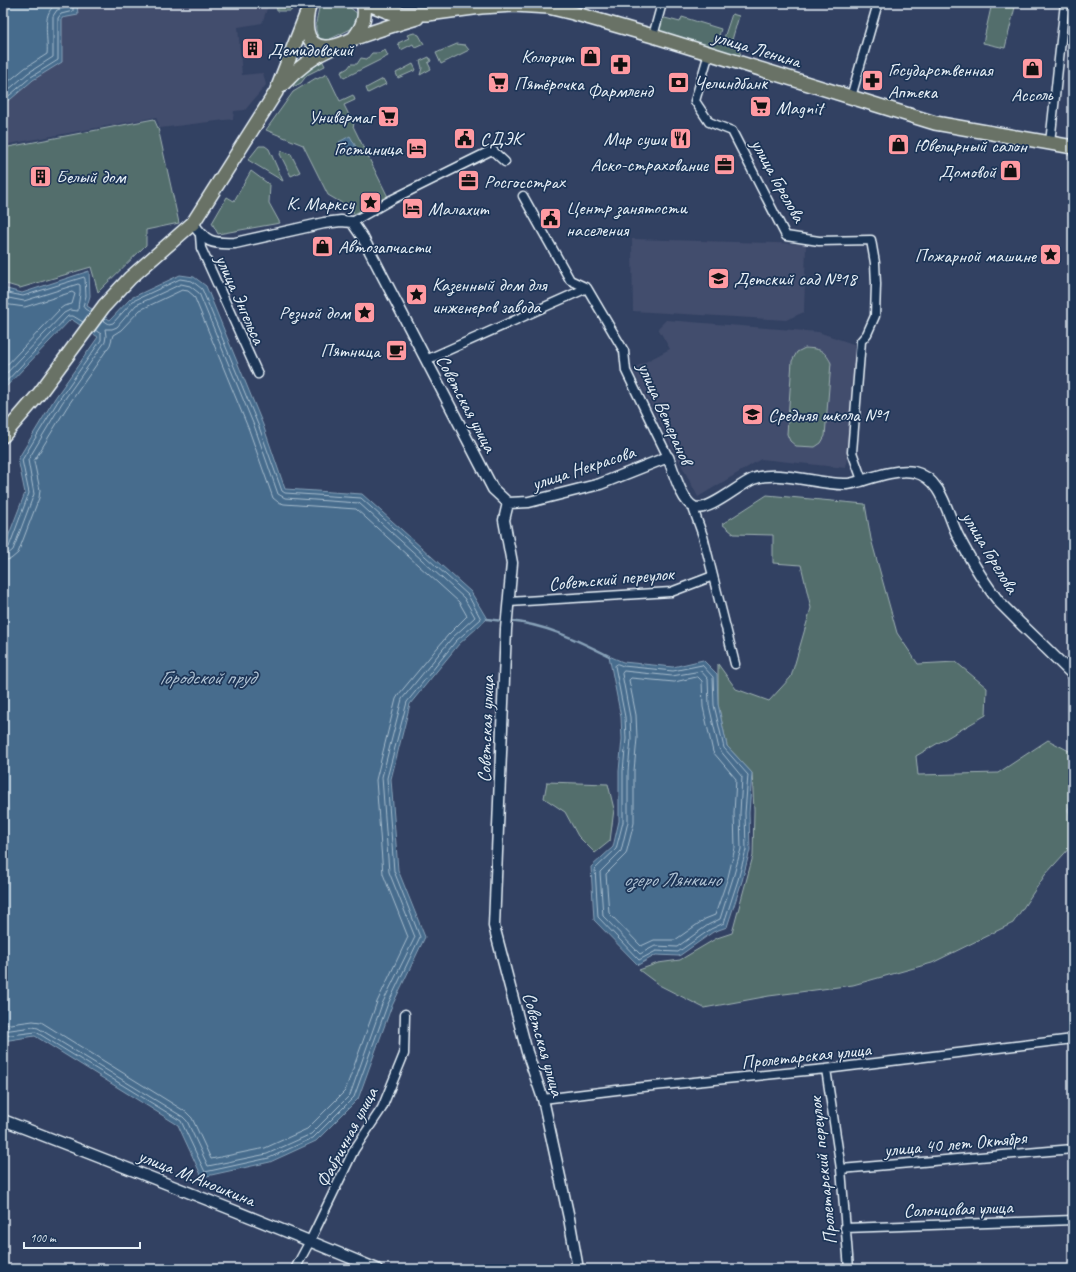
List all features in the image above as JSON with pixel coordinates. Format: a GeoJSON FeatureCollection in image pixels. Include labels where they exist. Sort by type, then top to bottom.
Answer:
{"type":"FeatureCollection","features":[{"type":"Feature","properties":{"kind":"main road"},"geometry":{"type":"LineString","coordinates":[[352,39],[365,20],[365,9],[363,3]]}},
{"type":"Feature","properties":{"kind":"main road"},"geometry":{"type":"LineString","coordinates":[[366,3],[382,10],[399,14],[428,14]]}},
{"type":"Feature","properties":{"kind":"main road","name":"улица Ленина"},"geometry":{"type":"LineString","coordinates":[[428,14],[514,5],[548,7],[653,36],[935,122],[1073,147]]}},
{"type":"Feature","properties":{"kind":"main road"},"geometry":{"type":"LineString","coordinates":[[308,9],[306,28],[308,35],[314,44],[323,48],[333,47]]}},
{"type":"Feature","properties":{"kind":"main road"},"geometry":{"type":"LineString","coordinates":[[276,92],[308,9]]}},
{"type":"Feature","properties":{"kind":"main road"},"geometry":{"type":"LineString","coordinates":[[3,436],[39,394],[104,306],[130,278],[193,223],[276,92],[296,70],[312,58],[333,47],[352,39],[428,14]]}},
{"type":"Feature","properties":{"kind":"street"},"geometry":{"type":"LineString","coordinates":[[653,36],[662,3]]}},
{"type":"Feature","properties":{"kind":"street"},"geometry":{"type":"LineString","coordinates":[[851,97],[878,3]]}},
{"type":"Feature","properties":{"kind":"street"},"geometry":{"type":"LineString","coordinates":[[1050,143],[1065,3]]}},
{"type":"Feature","properties":{"kind":"street","name":"улица Горелова"},"geometry":{"type":"LineString","coordinates":[[709,53],[695,101],[709,122],[732,131],[786,236],[819,241],[870,240],[875,263],[875,316],[867,334],[861,341],[852,452],[862,480],[898,472],[912,472],[923,475],[937,487],[958,535],[986,583],[1000,603],[1073,675]]}},
{"type":"Feature","properties":{"kind":"street"},"geometry":{"type":"LineString","coordinates":[[193,223],[200,235],[208,240],[215,242],[235,243],[324,223],[341,221],[352,222],[391,200],[492,150],[505,162]]}},
{"type":"Feature","properties":{"kind":"street"},"geometry":{"type":"LineString","coordinates":[[523,196],[570,280],[587,288]]}},
{"type":"Feature","properties":{"kind":"street","name":"Советская улица"},"geometry":{"type":"LineString","coordinates":[[352,222],[363,238],[493,488],[508,503],[504,520],[512,563],[510,602],[506,629],[494,926],[527,1052],[543,1099],[569,1218],[578,1269]]}},
{"type":"Feature","properties":{"kind":"street","name":"улица Энгельса"},"geometry":{"type":"LineString","coordinates":[[200,235],[201,248],[258,374]]}},
{"type":"Feature","properties":{"kind":"street"},"geometry":{"type":"LineString","coordinates":[[426,360],[587,288]]}},
{"type":"Feature","properties":{"kind":"street","name":"улица Ветеранов"},"geometry":{"type":"LineString","coordinates":[[587,288],[624,351],[626,371],[668,457],[684,496],[688,502],[695,507],[694,511],[703,536],[735,664]]}},
{"type":"Feature","properties":{"kind":"street","name":"улица Некрасова"},"geometry":{"type":"LineString","coordinates":[[508,503],[529,502],[600,484],[668,457]]}},
{"type":"Feature","properties":{"kind":"street"},"geometry":{"type":"LineString","coordinates":[[695,507],[704,507],[753,479],[765,477],[778,476],[835,484],[849,484],[862,480]]}},
{"type":"Feature","properties":{"kind":"street","name":"Советский переулок"},"geometry":{"type":"LineString","coordinates":[[510,602],[671,592],[713,576]]}},
{"type":"Feature","properties":{"kind":"street","name":"Фабричная улица"},"geometry":{"type":"LineString","coordinates":[[295,1269],[354,1150],[382,1108],[404,1054],[405,1014]]}},
{"type":"Feature","properties":{"kind":"street","name":"Пролетарская улица"},"geometry":{"type":"LineString","coordinates":[[543,1099],[641,1087],[826,1069],[1073,1039]]}},
{"type":"Feature","properties":{"kind":"street","name":"Пролетарский переулок"},"geometry":{"type":"LineString","coordinates":[[826,1069],[841,1169],[849,1269]]}},
{"type":"Feature","properties":{"kind":"street","name":"улица М.Аношкина"},"geometry":{"type":"LineString","coordinates":[[3,1120],[116,1163],[377,1269]]}},
{"type":"Feature","properties":{"kind":"street","name":"улица 40 лет Октября"},"geometry":{"type":"LineString","coordinates":[[841,1169],[1073,1149]]}},
{"type":"Feature","properties":{"kind":"street","name":"Солонцовая улица"},"geometry":{"type":"LineString","coordinates":[[845,1228],[1073,1220]]}},
{"type":"Feature","properties":{"kind":"shaded area"},"geometry":{"type":"Polygon","coordinates":[[[77,3],[269,3],[262,23],[238,27],[242,75],[263,73],[266,85],[245,110],[234,111],[233,119],[160,128],[156,117],[3,145],[3,102],[11,99],[33,80],[62,62],[62,18],[78,6],[77,3]]]}},
{"type":"Feature","properties":{"kind":"shaded area","name":"Детский сад №18"},"geometry":{"type":"Polygon","coordinates":[[[632,239],[806,244],[804,312],[786,320],[633,311],[632,239]]]}},
{"type":"Feature","properties":{"kind":"shaded area","name":"Средняя школа №1"},"geometry":{"type":"Polygon","coordinates":[[[666,320],[818,332],[856,345],[846,468],[761,459],[698,497],[632,369],[670,349],[658,328],[666,320]]]}},
{"type":"Feature","properties":{"kind":"green space"},"geometry":{"type":"Polygon","coordinates":[[[276,3],[293,3],[291,11],[277,11],[276,3]]]}},
{"type":"Feature","properties":{"kind":"green space"},"geometry":{"type":"Polygon","coordinates":[[[320,3],[344,3],[358,14],[357,26],[326,41],[321,39],[316,31],[320,3]]]}},
{"type":"Feature","properties":{"kind":"green space"},"geometry":{"type":"Polygon","coordinates":[[[992,3],[1016,3],[1005,48],[983,43],[992,3]]]}},
{"type":"Feature","properties":{"kind":"green space"},"geometry":{"type":"Polygon","coordinates":[[[732,14],[739,16],[732,40],[724,38],[732,14]]]}},
{"type":"Feature","properties":{"kind":"green space"},"geometry":{"type":"Polygon","coordinates":[[[661,17],[680,22],[682,17],[721,29],[718,39],[736,44],[743,59],[661,34],[658,29],[661,17]]]}},
{"type":"Feature","properties":{"kind":"green space"},"geometry":{"type":"Polygon","coordinates":[[[414,33],[419,35],[424,44],[415,48],[413,44],[401,50],[398,43],[409,38],[407,35],[414,33]]]}},
{"type":"Feature","properties":{"kind":"green space"},"geometry":{"type":"Polygon","coordinates":[[[457,44],[465,45],[469,50],[441,64],[436,53],[457,44]]]}},
{"type":"Feature","properties":{"kind":"green space"},"geometry":{"type":"Polygon","coordinates":[[[385,50],[388,56],[344,78],[341,72],[348,68],[351,64],[357,64],[361,58],[367,59],[372,53],[379,53],[385,50]]]}},
{"type":"Feature","properties":{"kind":"green space"},"geometry":{"type":"Polygon","coordinates":[[[429,57],[431,61],[428,63],[431,69],[420,75],[422,68],[420,61],[429,57]]]}},
{"type":"Feature","properties":{"kind":"green space"},"geometry":{"type":"Polygon","coordinates":[[[322,60],[325,66],[307,75],[301,83],[293,87],[298,76],[322,60]]]}},
{"type":"Feature","properties":{"kind":"green space"},"geometry":{"type":"Polygon","coordinates":[[[413,64],[416,70],[398,78],[396,73],[413,64]]]}},
{"type":"Feature","properties":{"kind":"green space"},"geometry":{"type":"Polygon","coordinates":[[[327,74],[340,101],[353,95],[355,100],[344,105],[388,197],[354,214],[352,209],[328,195],[303,145],[266,130],[293,92],[316,78],[317,79],[327,74]]]}},
{"type":"Feature","properties":{"kind":"green space"},"geometry":{"type":"Polygon","coordinates":[[[383,79],[386,84],[368,93],[366,88],[383,79]]]}},
{"type":"Feature","properties":{"kind":"green space"},"geometry":{"type":"Polygon","coordinates":[[[154,119],[158,128],[179,223],[146,230],[146,245],[98,292],[91,267],[20,288],[3,283],[3,148],[154,119]]]}},
{"type":"Feature","properties":{"kind":"green space"},"geometry":{"type":"Polygon","coordinates":[[[259,146],[265,146],[269,149],[283,181],[248,160],[259,146]]]}},
{"type":"Feature","properties":{"kind":"green space"},"geometry":{"type":"Polygon","coordinates":[[[282,151],[291,154],[300,172],[291,176],[280,154],[282,151]]]}},
{"type":"Feature","properties":{"kind":"green space"},"geometry":{"type":"Polygon","coordinates":[[[251,171],[270,185],[269,203],[280,223],[218,234],[212,223],[227,197],[234,201],[251,171]]]}},
{"type":"Feature","properties":{"kind":"green space"},"geometry":{"type":"Polygon","coordinates":[[[805,348],[823,352],[831,363],[825,436],[821,443],[815,447],[796,446],[790,441],[787,434],[792,361],[797,352],[805,348]]]}},
{"type":"Feature","properties":{"kind":"green space"},"geometry":{"type":"Polygon","coordinates":[[[767,495],[865,504],[871,539],[897,633],[918,664],[956,662],[987,688],[986,715],[916,756],[918,775],[998,773],[1048,740],[1073,753],[1073,799],[1068,810],[1073,820],[1073,844],[1045,875],[1013,923],[932,963],[853,985],[769,996],[704,1008],[659,985],[639,970],[658,963],[680,960],[717,938],[732,933],[753,856],[754,810],[752,773],[727,746],[718,704],[718,664],[736,689],[769,701],[791,677],[811,608],[801,565],[773,563],[773,535],[734,534],[722,524],[767,495]]]}},
{"type":"Feature","properties":{"kind":"green space"},"geometry":{"type":"Polygon","coordinates":[[[547,782],[608,784],[614,809],[610,841],[595,853],[578,836],[565,812],[544,798],[547,782]]]}},
{"type":"Feature","properties":{"kind":"water"},"geometry":{"type":"Polygon","coordinates":[[[3,3],[77,3],[78,15],[62,18],[62,62],[33,80],[11,99],[3,102],[3,3]]]}},
{"type":"Feature","properties":{"kind":"water"},"geometry":{"type":"Polygon","coordinates":[[[350,136],[356,147],[345,153],[339,142],[350,136]]]}},
{"type":"Feature","properties":{"kind":"water","name":"Городской пруд"},"geometry":{"type":"Polygon","coordinates":[[[89,271],[90,296],[87,306],[110,320],[131,298],[180,275],[194,277],[206,286],[263,425],[285,489],[362,494],[471,592],[487,619],[459,644],[410,704],[391,779],[398,870],[425,937],[391,1008],[358,1099],[316,1141],[270,1162],[202,1177],[178,1125],[35,1036],[3,1041],[3,550],[25,493],[18,459],[55,398],[98,337],[71,319],[3,390],[3,288],[22,293],[89,271]]]}},
{"type":"Feature","properties":{"kind":"water","name":"озеро Лянкино"},"geometry":{"type":"Polygon","coordinates":[[[609,656],[623,662],[673,667],[703,660],[717,674],[718,704],[727,746],[752,773],[749,813],[750,850],[742,881],[727,927],[713,932],[679,956],[656,955],[638,965],[594,920],[591,867],[613,847],[619,821],[619,771],[622,739],[621,717],[609,656]]]}},
{"type":"Feature","properties":{"kind":"waterway"},"geometry":{"type":"LineString","coordinates":[[487,619],[503,621]]}},
{"type":"Feature","properties":{"kind":"waterway"},"geometry":{"type":"LineString","coordinates":[[508,621],[535,625],[548,629],[609,656]]}},
{"type":"Feature","properties":{"kind":"place","name":"Демидовский"},"geometry":{"type":"Point","coordinates":[253,49]}},
{"type":"Feature","properties":{"kind":"place","name":"Колорит"},"geometry":{"type":"Point","coordinates":[590,56]}},
{"type":"Feature","properties":{"kind":"place","name":"Фармленд"},"geometry":{"type":"Point","coordinates":[620,65]}},
{"type":"Feature","properties":{"kind":"place","name":"Ассоль"},"geometry":{"type":"Point","coordinates":[1032,69]}},
{"type":"Feature","properties":{"kind":"place","name":"Государственная Аптека"},"geometry":{"type":"Point","coordinates":[873,80]}},
{"type":"Feature","properties":{"kind":"place","name":"Челиндбанк"},"geometry":{"type":"Point","coordinates":[679,82]}},
{"type":"Feature","properties":{"kind":"place","name":"Пятёрочка"},"geometry":{"type":"Point","coordinates":[498,83]}},
{"type":"Feature","properties":{"kind":"place","name":"Magnit"},"geometry":{"type":"Point","coordinates":[760,107]}},
{"type":"Feature","properties":{"kind":"place","name":"Универмаг"},"geometry":{"type":"Point","coordinates":[389,116]}},
{"type":"Feature","properties":{"kind":"place","name":"СДЭК"},"geometry":{"type":"Point","coordinates":[464,138]}},
{"type":"Feature","properties":{"kind":"place","name":"Мир суши"},"geometry":{"type":"Point","coordinates":[681,138]}},
{"type":"Feature","properties":{"kind":"place","name":"Ювелирный салон"},"geometry":{"type":"Point","coordinates":[898,145]}},
{"type":"Feature","properties":{"kind":"place","name":"Гостиница"},"geometry":{"type":"Point","coordinates":[417,148]}},
{"type":"Feature","properties":{"kind":"place","name":"Аско-страхование"},"geometry":{"type":"Point","coordinates":[724,164]}},
{"type":"Feature","properties":{"kind":"place","name":"Домовой"},"geometry":{"type":"Point","coordinates":[1011,171]}},
{"type":"Feature","properties":{"kind":"place","name":"Белый дом"},"geometry":{"type":"Point","coordinates":[41,176]}},
{"type":"Feature","properties":{"kind":"place","name":"Росгосстрах"},"geometry":{"type":"Point","coordinates":[469,181]}},
{"type":"Feature","properties":{"kind":"place","name":"К. Марксу"},"geometry":{"type":"Point","coordinates":[370,203]}},
{"type":"Feature","properties":{"kind":"place","name":"Малахит"},"geometry":{"type":"Point","coordinates":[413,208]}},
{"type":"Feature","properties":{"kind":"place","name":"Центр занятости населения"},"geometry":{"type":"Point","coordinates":[551,218]}},
{"type":"Feature","properties":{"kind":"place","name":"Автозапчасти"},"geometry":{"type":"Point","coordinates":[323,246]}},
{"type":"Feature","properties":{"kind":"place","name":"Пожарной машине"},"geometry":{"type":"Point","coordinates":[1051,255]}},
{"type":"Feature","properties":{"kind":"place","name":"Детский сад №18"},"geometry":{"type":"Point","coordinates":[719,278]}},
{"type":"Feature","properties":{"kind":"place","name":"Казенный дом для инженеров завода"},"geometry":{"type":"Point","coordinates":[416,295]}},
{"type":"Feature","properties":{"kind":"place","name":"Резной дом"},"geometry":{"type":"Point","coordinates":[365,312]}},
{"type":"Feature","properties":{"kind":"place","name":"Пятница"},"geometry":{"type":"Point","coordinates":[396,350]}},
{"type":"Feature","properties":{"kind":"place","name":"Средняя школа №1"},"geometry":{"type":"Point","coordinates":[753,414]}}]}
